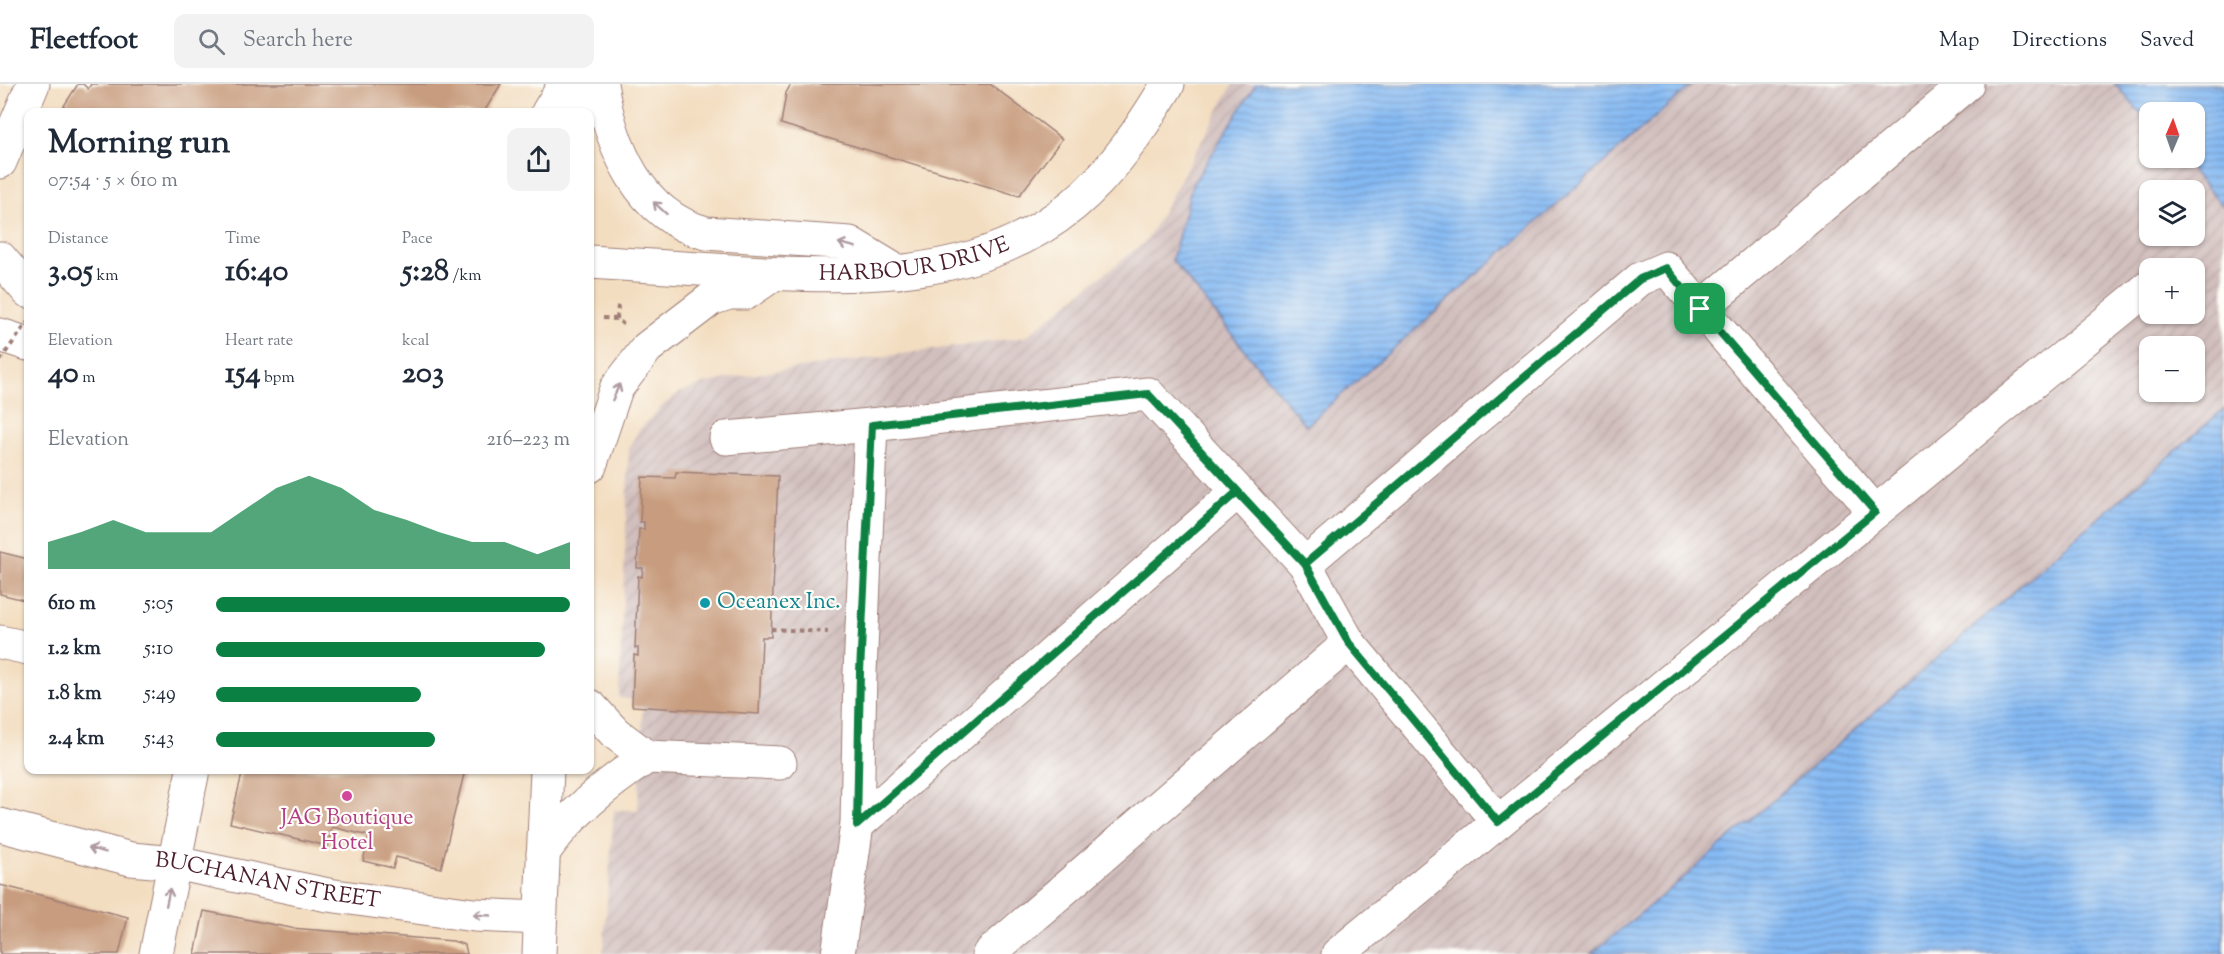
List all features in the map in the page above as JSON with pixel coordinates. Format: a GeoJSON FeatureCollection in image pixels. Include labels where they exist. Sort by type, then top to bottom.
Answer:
{"type":"FeatureCollection","features":[{"type":"Feature","properties":{"kind":"main road"},"geometry":{"type":"LineString","coordinates":[[0,162],[33,84]]}},
{"type":"Feature","properties":{"kind":"main road"},"geometry":{"type":"LineString","coordinates":[[550,108],[564,84]]}},
{"type":"Feature","properties":{"kind":"main road"},"geometry":{"type":"LineString","coordinates":[[586,108],[592,84]]}},
{"type":"Feature","properties":{"kind":"main road"},"geometry":{"type":"LineString","coordinates":[[601,84],[613,139],[625,164],[655,205],[672,219],[690,229],[706,233],[850,243],[898,273]]}},
{"type":"Feature","properties":{"kind":"main road","name":"HARBOUR DRIVE"},"geometry":{"type":"LineString","coordinates":[[594,261],[776,273],[898,273],[948,264],[1002,248],[1039,230],[1073,206],[1104,175],[1168,84]]}},
{"type":"Feature","properties":{"kind":"main road"},"geometry":{"type":"LineString","coordinates":[[1700,309],[1967,84]]}},
{"type":"Feature","properties":{"kind":"main road"},"geometry":{"type":"LineString","coordinates":[[0,258],[24,286]]}},
{"type":"Feature","properties":{"kind":"main road"},"geometry":{"type":"LineString","coordinates":[[1305,564],[1640,279],[1666,268],[1875,512]]}},
{"type":"Feature","properties":{"kind":"main road"},"geometry":{"type":"LineString","coordinates":[[594,454],[616,389],[648,348],[711,298],[729,293],[747,293],[776,273]]}},
{"type":"Feature","properties":{"kind":"main road"},"geometry":{"type":"LineString","coordinates":[[1338,954],[2139,295]]}},
{"type":"Feature","properties":{"kind":"main road"},"geometry":{"type":"LineString","coordinates":[[0,335],[24,343]]}},
{"type":"Feature","properties":{"kind":"main road"},"geometry":{"type":"LineString","coordinates":[[726,438],[872,425],[1148,394],[1305,564],[1349,643],[1498,822]]}},
{"type":"Feature","properties":{"kind":"main road"},"geometry":{"type":"LineString","coordinates":[[838,954],[857,825],[860,672],[872,425]]}},
{"type":"Feature","properties":{"kind":"main road"},"geometry":{"type":"LineString","coordinates":[[857,825],[1237,492]]}},
{"type":"Feature","properties":{"kind":"main road"},"geometry":{"type":"LineString","coordinates":[[0,642],[24,647]]}},
{"type":"Feature","properties":{"kind":"main road"},"geometry":{"type":"LineString","coordinates":[[989,954],[1349,643]]}},
{"type":"Feature","properties":{"kind":"main road"},"geometry":{"type":"LineString","coordinates":[[594,710],[615,733],[647,757],[780,763]]}},
{"type":"Feature","properties":{"kind":"main road"},"geometry":{"type":"LineString","coordinates":[[543,853],[563,824],[593,797],[647,757]]}},
{"type":"Feature","properties":{"kind":"main road"},"geometry":{"type":"LineString","coordinates":[[156,954],[192,774]]}},
{"type":"Feature","properties":{"kind":"main road"},"geometry":{"type":"LineString","coordinates":[[539,954],[547,774]]}},
{"type":"Feature","properties":{"kind":"main road","name":"BUCHANAN STREET"},"geometry":{"type":"LineString","coordinates":[[0,825],[131,859],[176,863],[328,895],[474,915],[540,918]]}},
{"type":"Feature","properties":{"kind":"path"},"geometry":{"type":"LineString","coordinates":[[617,319],[618,305]]}},
{"type":"Feature","properties":{"kind":"path"},"geometry":{"type":"LineString","coordinates":[[603,318],[617,319],[630,329]]}},
{"type":"Feature","properties":{"kind":"path"},"geometry":{"type":"LineString","coordinates":[[0,360],[24,327]]}},
{"type":"Feature","properties":{"kind":"shaded area"},"geometry":{"type":"Polygon","coordinates":[[[1233,84],[1256,84],[1192,184],[1306,426],[1693,84],[2115,84],[2139,112],[2139,168],[2189,168],[2200,180],[2139,180],[2139,246],[2205,246],[2205,186],[2224,207],[2224,409],[1681,880],[1591,954],[603,954],[614,810],[638,810],[643,708],[632,706],[631,699],[619,698],[629,448],[638,431],[663,405],[679,393],[703,384],[735,377],[1025,337],[1147,240],[1233,84]]]}},
{"type":"Feature","properties":{"kind":"water"},"geometry":{"type":"Polygon","coordinates":[[[1256,84],[1693,84],[1306,426],[1172,260],[1192,185],[1256,84]]]}},
{"type":"Feature","properties":{"kind":"water"},"geometry":{"type":"Polygon","coordinates":[[[2115,84],[2224,84],[2224,207],[2205,186],[2205,180],[2200,180],[2189,168],[2205,168],[2205,102],[2139,102],[2139,112],[2115,84]]]}},
{"type":"Feature","properties":{"kind":"water"},"geometry":{"type":"Polygon","coordinates":[[[2224,409],[2224,954],[1591,954],[1681,880],[2224,409]]]}},
{"type":"Feature","properties":{"kind":"building"},"geometry":{"type":"Polygon","coordinates":[[[78,84],[83,84],[88,89],[91,84],[501,84],[486,108],[63,108],[78,84]]]}},
{"type":"Feature","properties":{"kind":"building"},"geometry":{"type":"Polygon","coordinates":[[[791,84],[990,84],[1062,139],[1019,196],[781,124],[786,93],[791,84]]]}},
{"type":"Feature","properties":{"kind":"building","name":"Oceanex Inc."},"geometry":{"type":"Polygon","coordinates":[[[676,472],[778,476],[771,637],[762,637],[759,714],[632,706],[634,655],[638,656],[638,648],[635,648],[638,576],[642,577],[643,568],[637,568],[639,529],[644,529],[644,522],[640,522],[642,477],[675,478],[676,472]]]}},
{"type":"Feature","properties":{"kind":"building"},"geometry":{"type":"Polygon","coordinates":[[[0,552],[24,558],[24,600],[0,594],[0,552]]]}},
{"type":"Feature","properties":{"kind":"building","name":"JAG Boutique Hotel"},"geometry":{"type":"Polygon","coordinates":[[[242,774],[464,774],[441,868],[396,857],[393,868],[363,861],[369,836],[332,827],[328,846],[230,823],[242,774]]]}},
{"type":"Feature","properties":{"kind":"building"},"geometry":{"type":"Polygon","coordinates":[[[0,885],[128,917],[119,954],[0,954],[0,885]]]}},
{"type":"Feature","properties":{"kind":"building"},"geometry":{"type":"Polygon","coordinates":[[[204,911],[291,928],[453,941],[465,945],[467,954],[195,954],[204,911]]]}},
{"type":"Feature","properties":{"kind":"place","name":"Oceanex Inc."},"geometry":{"type":"Point","coordinates":[705,603]}},
{"type":"Feature","properties":{"kind":"place","name":"JAG Boutique Hotel"},"geometry":{"type":"Point","coordinates":[347,796]}},
{"type":"Feature","properties":{"kind":"route"},"geometry":{"type":"LineString","coordinates":[[1700,309],[1666,268],[1640,279],[1305,564],[1237,492],[857,825],[860,672],[872,425],[1148,394],[1305,564],[1349,643],[1498,822],[1875,512],[1700,309]]}}]}
